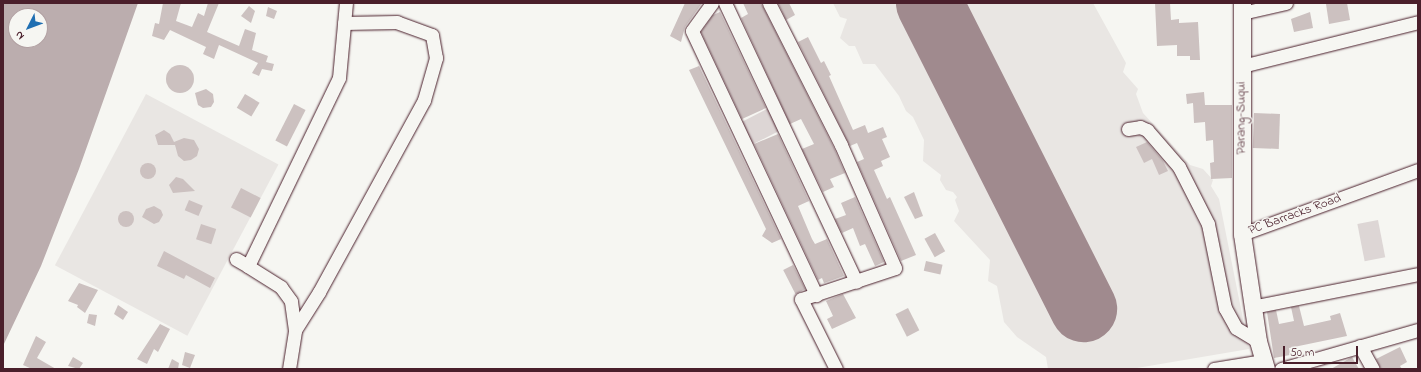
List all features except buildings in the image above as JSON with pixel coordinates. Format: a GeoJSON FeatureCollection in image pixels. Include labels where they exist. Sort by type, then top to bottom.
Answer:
{"type":"FeatureCollection","features":[{"type":"Feature","properties":{"kind":"main road","name":"Parang-Suqui"},"geometry":{"type":"LineString","coordinates":[[1242,8],[1242,234]]}},
{"type":"Feature","properties":{"kind":"main road","name":"PC Barracks Road"},"geometry":{"type":"LineString","coordinates":[[1242,234],[1252,307],[1258,341],[1265,365]]}},
{"type":"Feature","properties":{"kind":"street"},"geometry":{"type":"LineString","coordinates":[[248,266],[330,102],[339,78],[346,3]]}},
{"type":"Feature","properties":{"kind":"street"},"geometry":{"type":"LineString","coordinates":[[712,3],[692,31],[816,295]]}},
{"type":"Feature","properties":{"kind":"street"},"geometry":{"type":"LineString","coordinates":[[725,3],[856,282]]}},
{"type":"Feature","properties":{"kind":"street"},"geometry":{"type":"LineString","coordinates":[[769,3],[840,145],[895,268],[801,299],[836,369]]}},
{"type":"Feature","properties":{"kind":"street"},"geometry":{"type":"LineString","coordinates":[[1242,8],[1286,3]]}},
{"type":"Feature","properties":{"kind":"street"},"geometry":{"type":"LineString","coordinates":[[295,330],[319,292],[424,100],[436,58],[432,35],[397,22],[344,23]]}},
{"type":"Feature","properties":{"kind":"street"},"geometry":{"type":"LineString","coordinates":[[1242,66],[1418,22]]}},
{"type":"Feature","properties":{"kind":"street"},"geometry":{"type":"LineString","coordinates":[[1128,129],[1140,127],[1147,130],[1179,167],[1208,224],[1225,308],[1236,328],[1258,341]]}},
{"type":"Feature","properties":{"kind":"street","name":"PC Barracks Road"},"geometry":{"type":"LineString","coordinates":[[1242,234],[1418,170]]}},
{"type":"Feature","properties":{"kind":"street"},"geometry":{"type":"LineString","coordinates":[[236,259],[281,288],[291,301],[295,330],[289,369]]}},
{"type":"Feature","properties":{"kind":"street"},"geometry":{"type":"LineString","coordinates":[[1252,307],[1418,274]]}},
{"type":"Feature","properties":{"kind":"street"},"geometry":{"type":"LineString","coordinates":[[1281,369],[1418,330]]}},
{"type":"Feature","properties":{"kind":"street"},"geometry":{"type":"LineString","coordinates":[[1360,346],[1372,369]]}},
{"type":"Feature","properties":{"kind":"street"},"geometry":{"type":"LineString","coordinates":[[1214,369],[1265,365]]}},
{"type":"Feature","properties":{"kind":"shaded area"},"geometry":{"type":"Polygon","coordinates":[[[3,3],[138,3],[79,169],[41,266],[3,346],[3,3]]]}},
{"type":"Feature","properties":{"kind":"shaded area"},"geometry":{"type":"Polygon","coordinates":[[[833,3],[1093,3],[1126,63],[1123,72],[1138,89],[1136,94],[1143,113],[1190,165],[1203,169],[1213,180],[1211,186],[1219,199],[1249,349],[1131,369],[1048,369],[1046,357],[1017,337],[1004,322],[997,286],[988,281],[990,260],[954,221],[959,211],[955,200],[957,197],[953,192],[946,190],[940,180],[941,175],[923,161],[924,140],[913,117],[906,111],[899,96],[875,64],[863,64],[855,46],[849,46],[840,38],[847,19],[840,17],[833,3]]]}},
{"type":"Feature","properties":{"kind":"shaded area"},"geometry":{"type":"Polygon","coordinates":[[[146,94],[278,164],[187,336],[55,265],[146,94]]]}},
{"type":"Feature","properties":{"kind":"shaded area"},"geometry":{"type":"Polygon","coordinates":[[[771,107],[782,129],[752,145],[741,122],[771,107]]]}},
{"type":"Feature","properties":{"kind":"shaded area"},"geometry":{"type":"Polygon","coordinates":[[[1378,220],[1385,257],[1365,261],[1357,224],[1378,220]]]}},
{"type":"Feature","properties":{"kind":"runway"},"geometry":{"type":"LineString","coordinates":[[929,3],[1083,308]]}}]}
